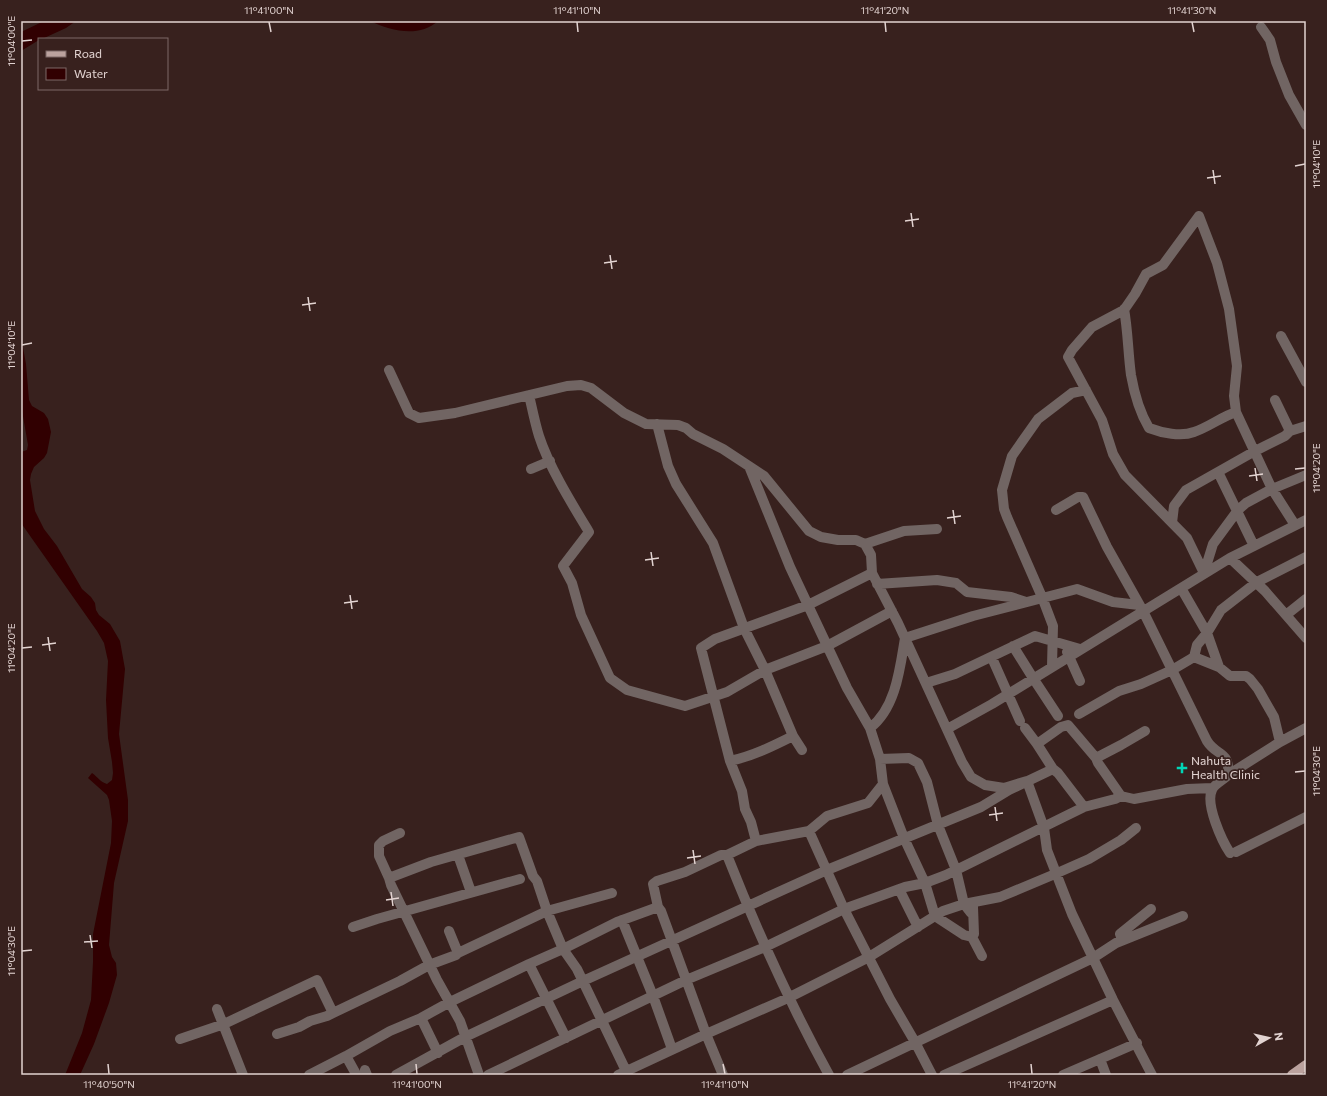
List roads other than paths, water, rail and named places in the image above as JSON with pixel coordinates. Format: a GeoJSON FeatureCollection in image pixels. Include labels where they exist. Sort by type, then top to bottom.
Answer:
{"type":"FeatureCollection","features":[{"type":"Feature","properties":{"kind":"main road"},"geometry":{"type":"LineString","coordinates":[[1292,1075],[1306,1065]]}},
{"type":"Feature","properties":{"kind":"street"},"geometry":{"type":"LineString","coordinates":[[1261,27],[1270,40],[1276,62],[1289,96],[1306,124]]}},
{"type":"Feature","properties":{"kind":"street"},"geometry":{"type":"LineString","coordinates":[[1204,574],[1187,538],[1125,475],[1113,454],[1102,420],[1068,357],[1072,350],[1092,328],[1124,309],[1135,294],[1146,274],[1163,265],[1199,216],[1217,263],[1229,309],[1237,366],[1234,396],[1236,412],[1272,489],[1295,525]]}},
{"type":"Feature","properties":{"kind":"street"},"geometry":{"type":"LineString","coordinates":[[1124,309],[1127,322],[1131,377],[1145,421],[1149,428],[1158,432],[1181,435],[1194,432],[1236,412]]}},
{"type":"Feature","properties":{"kind":"street"},"geometry":{"type":"LineString","coordinates":[[1281,336],[1306,382]]}},
{"type":"Feature","properties":{"kind":"street"},"geometry":{"type":"LineString","coordinates":[[389,370],[409,413],[419,418],[455,414],[567,386],[581,385],[591,388],[624,414],[646,424],[678,425],[723,449],[764,476],[809,531],[821,537],[838,540],[856,540],[866,544],[904,531],[937,529]]}},
{"type":"Feature","properties":{"kind":"street"},"geometry":{"type":"LineString","coordinates":[[1052,666],[1057,643],[1053,626],[1006,513],[1002,490],[1012,456],[1038,419],[1072,393],[1086,390]]}},
{"type":"Feature","properties":{"kind":"street"},"geometry":{"type":"LineString","coordinates":[[529,395],[540,437],[550,461],[568,497],[589,532],[563,566],[572,583],[581,615],[610,678],[627,690],[685,706],[727,692],[764,670],[827,646],[892,611]]}},
{"type":"Feature","properties":{"kind":"street"},"geometry":{"type":"LineString","coordinates":[[1275,400],[1290,431]]}},
{"type":"Feature","properties":{"kind":"street"},"geometry":{"type":"LineString","coordinates":[[657,424],[668,466],[676,484],[713,543],[744,628],[793,736],[802,750]]}},
{"type":"Feature","properties":{"kind":"street"},"geometry":{"type":"LineString","coordinates":[[1172,523],[1174,506],[1186,490],[1255,451],[1286,436],[1290,431],[1306,426]]}},
{"type":"Feature","properties":{"kind":"street"},"geometry":{"type":"LineString","coordinates":[[531,469],[550,461]]}},
{"type":"Feature","properties":{"kind":"street"},"geometry":{"type":"LineString","coordinates":[[749,466],[790,567],[847,688],[870,728],[880,759],[883,784],[904,838],[925,883],[935,916],[964,935],[972,937]]}},
{"type":"Feature","properties":{"kind":"street"},"geometry":{"type":"LineString","coordinates":[[1218,472],[1238,510],[1254,546]]}},
{"type":"Feature","properties":{"kind":"street"},"geometry":{"type":"LineString","coordinates":[[1204,574],[1213,544],[1238,510],[1272,489],[1306,474]]}},
{"type":"Feature","properties":{"kind":"street"},"geometry":{"type":"LineString","coordinates":[[1056,510],[1078,497],[1083,497],[1107,547],[1141,608],[1210,747],[1225,756],[1229,764],[1228,775]]}},
{"type":"Feature","properties":{"kind":"street"},"geometry":{"type":"LineString","coordinates":[[947,729],[992,704],[1070,656],[1141,608],[1181,588],[1230,558],[1306,520]]}},
{"type":"Feature","properties":{"kind":"street"},"geometry":{"type":"LineString","coordinates":[[866,544],[870,555],[872,573],[905,638],[962,762],[971,777],[985,785],[1004,788],[1028,782]]}},
{"type":"Feature","properties":{"kind":"street"},"geometry":{"type":"LineString","coordinates":[[1079,714],[1119,691],[1141,684],[1172,670],[1194,657],[1197,645],[1207,633],[1221,610],[1257,582],[1306,557]]}},
{"type":"Feature","properties":{"kind":"street"},"geometry":{"type":"LineString","coordinates":[[1230,558],[1257,582],[1306,638]]}},
{"type":"Feature","properties":{"kind":"street"},"geometry":{"type":"LineString","coordinates":[[756,841],[751,822],[745,809],[742,791],[730,760],[713,697],[702,648],[715,639],[808,605],[872,573]]}},
{"type":"Feature","properties":{"kind":"street"},"geometry":{"type":"LineString","coordinates":[[877,584],[937,580],[956,583],[967,592],[1011,596],[1026,602]]}},
{"type":"Feature","properties":{"kind":"street"},"geometry":{"type":"LineString","coordinates":[[1181,588],[1207,633],[1219,667]]}},
{"type":"Feature","properties":{"kind":"street"},"geometry":{"type":"LineString","coordinates":[[905,638],[973,616],[1077,589],[1113,602],[1141,608]]}},
{"type":"Feature","properties":{"kind":"street"},"geometry":{"type":"LineString","coordinates":[[1286,615],[1306,599]]}},
{"type":"Feature","properties":{"kind":"street"},"geometry":{"type":"LineString","coordinates":[[926,683],[955,674],[992,658],[1035,636],[1080,649]]}},
{"type":"Feature","properties":{"kind":"street"},"geometry":{"type":"LineString","coordinates":[[870,728],[878,722],[897,683],[905,638]]}},
{"type":"Feature","properties":{"kind":"street"},"geometry":{"type":"LineString","coordinates":[[1057,643],[1070,656],[1080,681]]}},
{"type":"Feature","properties":{"kind":"street"},"geometry":{"type":"LineString","coordinates":[[1013,646],[1058,716]]}},
{"type":"Feature","properties":{"kind":"street"},"geometry":{"type":"LineString","coordinates":[[1194,657],[1219,667],[1230,676],[1246,676],[1250,679],[1258,689],[1274,717],[1280,742]]}},
{"type":"Feature","properties":{"kind":"street"},"geometry":{"type":"LineString","coordinates":[[992,658],[1022,725],[1037,744],[1053,769],[1058,773],[1084,807]]}},
{"type":"Feature","properties":{"kind":"street"},"geometry":{"type":"LineString","coordinates":[[1037,744],[1061,727],[1068,725],[1096,758],[1121,796],[1134,799],[1187,789],[1212,788],[1228,775],[1280,742],[1306,728]]}},
{"type":"Feature","properties":{"kind":"street"},"geometry":{"type":"LineString","coordinates":[[1096,758],[1145,731]]}},
{"type":"Feature","properties":{"kind":"street"},"geometry":{"type":"LineString","coordinates":[[730,760],[746,757],[768,749],[793,736]]}},
{"type":"Feature","properties":{"kind":"street"},"geometry":{"type":"LineString","coordinates":[[880,759],[910,758],[918,763],[927,782],[938,825],[969,907],[974,934],[972,937],[982,956]]}},
{"type":"Feature","properties":{"kind":"street"},"geometry":{"type":"LineString","coordinates":[[396,1075],[465,1037],[671,940],[748,907],[827,870],[981,807],[1009,790],[1053,769]]}},
{"type":"Feature","properties":{"kind":"street"},"geometry":{"type":"LineString","coordinates":[[1028,782],[1044,828],[1047,850],[1056,874],[1113,1000],[1137,1043],[1152,1075]]}},
{"type":"Feature","properties":{"kind":"street"},"geometry":{"type":"LineString","coordinates":[[723,1075],[706,1034],[661,911],[658,907],[653,884],[657,881],[685,872],[721,855],[726,855],[756,841],[809,831],[827,816],[868,803],[883,784]]}},
{"type":"Feature","properties":{"kind":"street"},"geometry":{"type":"LineString","coordinates":[[1212,788],[1210,797],[1211,806],[1222,839],[1233,853],[1306,817]]}},
{"type":"Feature","properties":{"kind":"street"},"geometry":{"type":"LineString","coordinates":[[488,1075],[686,980],[765,947],[844,909],[899,889],[925,883],[956,870],[1044,828],[1084,807],[1115,800],[1121,796]]}},
{"type":"Feature","properties":{"kind":"street"},"geometry":{"type":"LineString","coordinates":[[389,878],[431,862],[519,837],[533,876],[537,881],[547,911],[563,949],[577,969],[603,1020],[624,1074],[672,1049],[788,998],[869,957],[943,911],[969,907],[1000,897],[1056,874],[1089,859],[1121,840],[1136,828]]}},
{"type":"Feature","properties":{"kind":"street"},"geometry":{"type":"LineString","coordinates":[[809,831],[844,909],[890,999],[932,1075]]}},
{"type":"Feature","properties":{"kind":"street"},"geometry":{"type":"LineString","coordinates":[[400,833],[383,841],[379,845],[379,856],[403,912],[460,1021],[480,1075]]}},
{"type":"Feature","properties":{"kind":"street"},"geometry":{"type":"LineString","coordinates":[[458,855],[471,892]]}},
{"type":"Feature","properties":{"kind":"street"},"geometry":{"type":"LineString","coordinates":[[726,855],[788,998],[829,1075]]}},
{"type":"Feature","properties":{"kind":"street"},"geometry":{"type":"LineString","coordinates":[[353,927],[377,918],[520,879]]}},
{"type":"Feature","properties":{"kind":"street"},"geometry":{"type":"LineString","coordinates":[[899,889],[918,927]]}},
{"type":"Feature","properties":{"kind":"street"},"geometry":{"type":"LineString","coordinates":[[277,1034],[327,1016],[400,982],[430,965],[456,955],[547,911],[612,893]]}},
{"type":"Feature","properties":{"kind":"street"},"geometry":{"type":"LineString","coordinates":[[309,1075],[390,1031],[421,1018],[450,1002],[563,949],[616,922],[658,907]]}},
{"type":"Feature","properties":{"kind":"street"},"geometry":{"type":"LineString","coordinates":[[1122,940],[1120,934],[1151,909]]}},
{"type":"Feature","properties":{"kind":"street"},"geometry":{"type":"LineString","coordinates":[[847,1075],[1093,958],[1122,940],[1183,916]]}},
{"type":"Feature","properties":{"kind":"street"},"geometry":{"type":"LineString","coordinates":[[622,920],[638,956],[672,1049]]}},
{"type":"Feature","properties":{"kind":"street"},"geometry":{"type":"LineString","coordinates":[[449,931],[458,953]]}},
{"type":"Feature","properties":{"kind":"street"},"geometry":{"type":"LineString","coordinates":[[529,964],[566,1038]]}},
{"type":"Feature","properties":{"kind":"street"},"geometry":{"type":"LineString","coordinates":[[180,1039],[224,1024],[317,980],[333,1012]]}},
{"type":"Feature","properties":{"kind":"street"},"geometry":{"type":"LineString","coordinates":[[944,1075],[1113,1000]]}},
{"type":"Feature","properties":{"kind":"street"},"geometry":{"type":"LineString","coordinates":[[217,1010],[224,1024],[243,1075]]}},
{"type":"Feature","properties":{"kind":"street"},"geometry":{"type":"LineString","coordinates":[[421,1018],[438,1053]]}},
{"type":"Feature","properties":{"kind":"street"},"geometry":{"type":"LineString","coordinates":[[1063,1075],[1137,1043]]}},
{"type":"Feature","properties":{"kind":"street"},"geometry":{"type":"LineString","coordinates":[[346,1056],[363,1073]]}},
{"type":"Feature","properties":{"kind":"street"},"geometry":{"type":"LineString","coordinates":[[1100,1059],[1106,1075]]}},
{"type":"Feature","properties":{"kind":"water"},"geometry":{"type":"Polygon","coordinates":[[[44,21],[76,21],[66,28],[44,38],[38,38],[38,41],[21,51],[21,32],[44,21]]]}},
{"type":"Feature","properties":{"kind":"water"},"geometry":{"type":"Polygon","coordinates":[[[370,21],[438,21],[422,30],[405,31],[387,28],[370,21]]]}},
{"type":"Feature","properties":{"kind":"water"},"geometry":{"type":"Polygon","coordinates":[[[21,336],[26,364],[29,400],[32,406],[44,413],[48,419],[51,432],[47,453],[44,458],[34,467],[31,474],[30,480],[35,511],[44,529],[57,546],[82,589],[95,603],[96,610],[99,615],[110,624],[120,641],[125,669],[119,734],[128,800],[128,821],[114,883],[109,945],[112,957],[116,963],[117,975],[109,1003],[94,1044],[80,1075],[65,1075],[82,1033],[91,1000],[93,934],[111,843],[112,821],[109,800],[107,795],[88,778],[92,773],[107,784],[112,780],[113,773],[108,738],[106,700],[108,661],[104,643],[97,631],[21,523],[21,452],[27,450],[28,445],[21,405],[21,336]]]}},
{"type":"Feature","properties":{"kind":"place","name":"Nahuta Health Clinic"},"geometry":{"type":"Point","coordinates":[1182,768]}}]}
